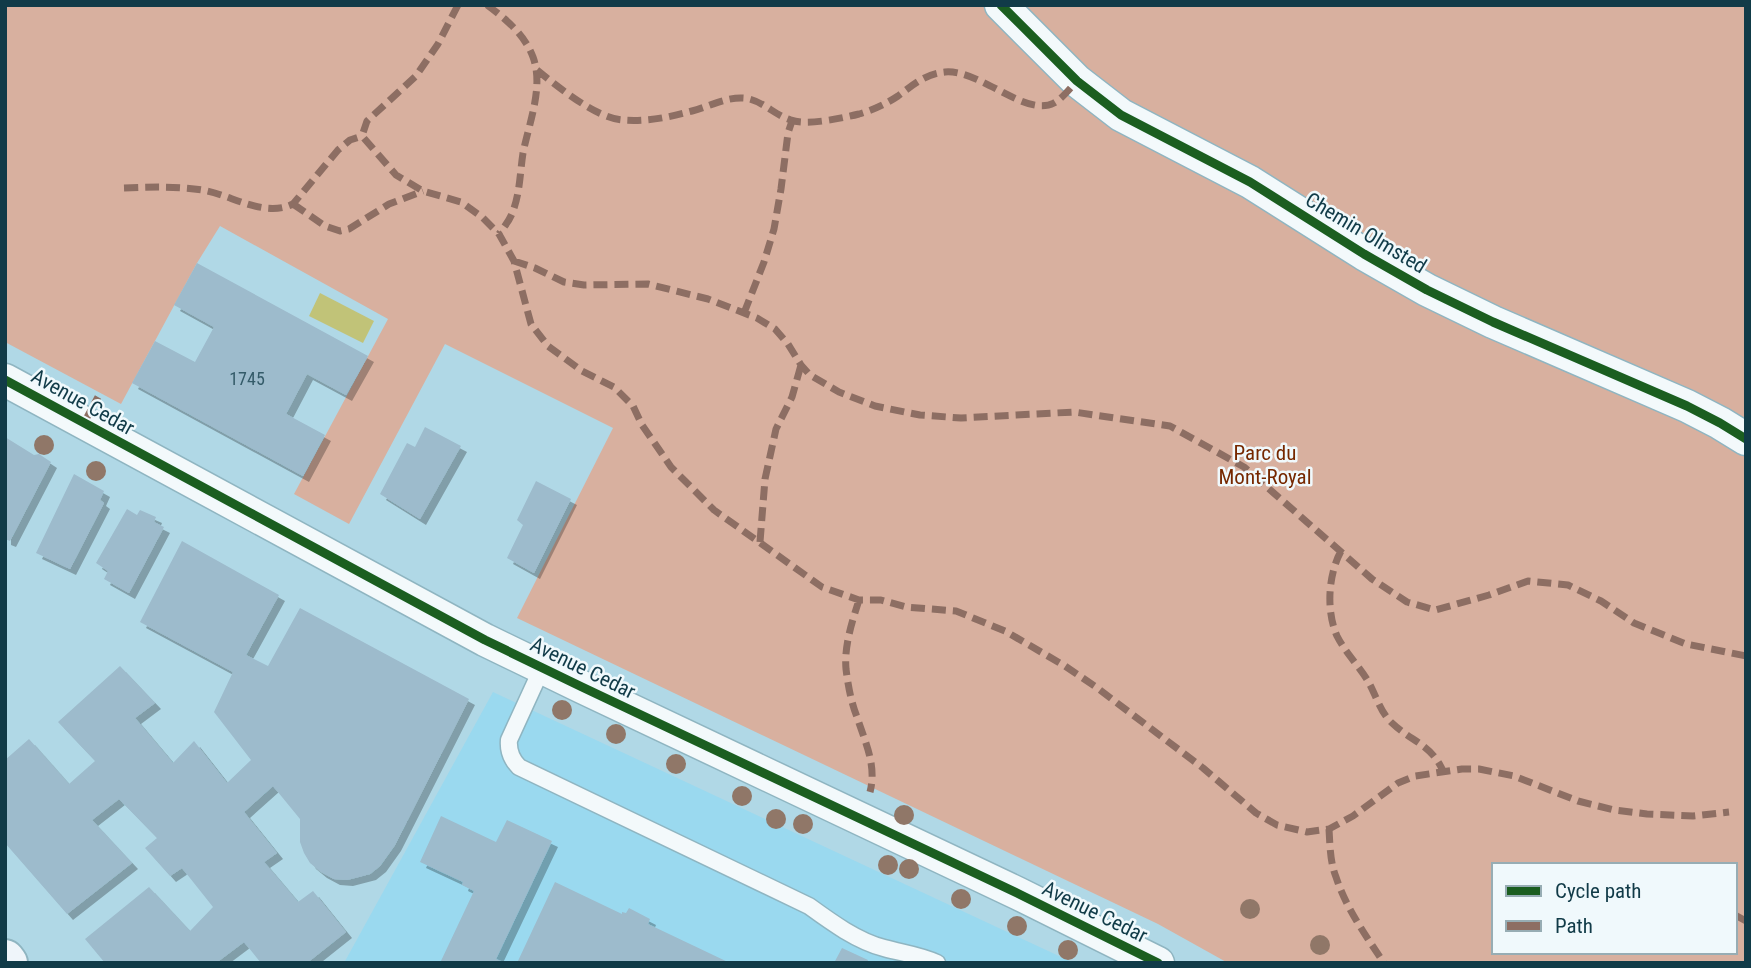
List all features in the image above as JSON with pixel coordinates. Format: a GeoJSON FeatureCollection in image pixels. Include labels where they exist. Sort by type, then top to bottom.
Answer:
{"type":"FeatureCollection","features":[{"type":"Feature","properties":{"kind":"street","name":"Chemin Olmsted"},"geometry":{"type":"LineString","coordinates":[[1001,5],[1077,80],[1121,115],[1250,182],[1427,290],[1493,322],[1676,401],[1746,439]]}},
{"type":"Feature","properties":{"kind":"street","name":"Avenue Cedar"},"geometry":{"type":"LineString","coordinates":[[5,380],[412,601],[542,668],[1158,963]]}},
{"type":"Feature","properties":{"kind":"lane"},"geometry":{"type":"LineString","coordinates":[[542,668],[509,740],[509,752],[519,767],[809,906],[838,927],[882,948],[924,957],[937,963]]}},
{"type":"Feature","properties":{"kind":"shaded area"},"geometry":{"type":"Polygon","coordinates":[[[320,293],[374,321],[363,343],[309,316],[320,293]]]}},
{"type":"Feature","properties":{"kind":"shaded area"},"geometry":{"type":"Polygon","coordinates":[[[493,692],[1074,963],[344,963],[493,692]]]}},
{"type":"Feature","properties":{"kind":"green space","name":"Parc du Mont-Royal"},"geometry":{"type":"Polygon","coordinates":[[[5,5],[1746,5],[1746,963],[1228,963],[1158,924],[517,618],[613,428],[445,344],[349,524],[294,494],[388,319],[220,226],[197,263],[121,404],[5,342],[5,5]]]}},
{"type":"Feature","properties":{"kind":"building"},"geometry":{"type":"Polygon","coordinates":[[[197,263],[368,356],[346,395],[307,374],[286,414],[325,435],[303,476],[132,383],[155,341],[195,362],[214,327],[174,305],[197,263]]]}},
{"type":"Feature","properties":{"kind":"building"},"geometry":{"type":"Polygon","coordinates":[[[425,427],[461,446],[420,519],[380,494],[407,443],[415,447],[425,427]]]}},
{"type":"Feature","properties":{"kind":"building"},"geometry":{"type":"Polygon","coordinates":[[[5,437],[51,462],[10,541],[5,539],[5,437]]]}},
{"type":"Feature","properties":{"kind":"building"},"geometry":{"type":"Polygon","coordinates":[[[74,474],[104,491],[100,500],[104,503],[70,569],[36,553],[74,474]]]}},
{"type":"Feature","properties":{"kind":"building"},"geometry":{"type":"Polygon","coordinates":[[[536,481],[571,499],[534,573],[507,558],[523,525],[517,520],[536,481]]]}},
{"type":"Feature","properties":{"kind":"building"},"geometry":{"type":"Polygon","coordinates":[[[127,509],[137,515],[140,510],[156,517],[154,522],[164,527],[129,593],[104,579],[108,571],[96,563],[127,509]]]}},
{"type":"Feature","properties":{"kind":"building"},"geometry":{"type":"Polygon","coordinates":[[[182,541],[279,595],[246,655],[268,666],[300,608],[469,699],[395,845],[380,866],[370,874],[347,880],[334,879],[310,863],[300,842],[300,819],[273,786],[244,812],[277,853],[264,862],[298,902],[313,891],[346,932],[307,963],[261,963],[244,942],[216,963],[105,963],[85,939],[149,887],[190,931],[213,907],[182,868],[170,876],[145,848],[157,838],[119,799],[92,820],[132,863],[67,914],[5,843],[5,760],[29,739],[69,784],[95,761],[58,722],[120,666],[155,703],[135,718],[173,763],[194,741],[227,783],[251,760],[214,712],[233,672],[140,622],[182,541]]]}},
{"type":"Feature","properties":{"kind":"building"},"geometry":{"type":"Polygon","coordinates":[[[441,816],[496,842],[507,820],[552,841],[496,959],[505,963],[440,963],[474,891],[462,885],[463,882],[420,862],[441,816]]]}},
{"type":"Feature","properties":{"kind":"building"},"geometry":{"type":"Polygon","coordinates":[[[555,882],[622,914],[629,908],[650,919],[648,924],[730,963],[517,963],[555,882]]]}},
{"type":"Feature","properties":{"kind":"building"},"geometry":{"type":"Polygon","coordinates":[[[842,948],[868,960],[867,963],[834,963],[842,948]]]}},
{"type":"Feature","properties":{"kind":"marked path"},"geometry":{"type":"LineString","coordinates":[[458,5],[438,44],[416,76],[367,121],[362,136],[396,175],[423,191],[461,202],[482,217],[499,234],[514,261],[531,324],[548,346],[582,371],[614,387],[633,406],[642,425],[671,467],[714,510],[822,587],[859,600],[881,600],[906,607],[956,611],[1005,631],[1096,687],[1203,768],[1256,813],[1277,825],[1307,832],[1329,829],[1353,816],[1398,783],[1415,776],[1462,769],[1479,769],[1514,776],[1578,801],[1614,810],[1693,816],[1729,812]]}},
{"type":"Feature","properties":{"kind":"marked path"},"geometry":{"type":"LineString","coordinates":[[487,5],[508,22],[525,42],[533,57],[537,80],[517,197],[513,211],[499,234]]}},
{"type":"Feature","properties":{"kind":"marked path"},"geometry":{"type":"LineString","coordinates":[[537,70],[590,108],[623,120],[667,117],[743,98],[756,101],[785,118],[798,122],[815,122],[874,109],[925,78],[945,72],[959,73],[1016,99],[1043,106],[1057,101],[1077,81]]}},
{"type":"Feature","properties":{"kind":"marked path"},"geometry":{"type":"LineString","coordinates":[[744,313],[774,229],[792,121]]}},
{"type":"Feature","properties":{"kind":"marked path"},"geometry":{"type":"LineString","coordinates":[[124,188],[192,189],[259,207],[282,208],[293,204],[338,150],[350,140],[362,136]]}},
{"type":"Feature","properties":{"kind":"marked path"},"geometry":{"type":"LineString","coordinates":[[293,204],[325,226],[340,231],[349,229],[389,204],[423,191]]}},
{"type":"Feature","properties":{"kind":"marked path"},"geometry":{"type":"LineString","coordinates":[[514,261],[564,282],[584,285],[648,284],[708,299],[757,318],[775,329],[810,375],[839,392],[875,406],[920,415],[961,418],[1074,412],[1170,426],[1244,467],[1372,579],[1407,602],[1435,610],[1528,581],[1568,585],[1601,601],[1634,623],[1686,644],[1746,656]]}},
{"type":"Feature","properties":{"kind":"marked path"},"geometry":{"type":"LineString","coordinates":[[760,542],[765,479],[776,429],[792,397],[801,365]]}},
{"type":"Feature","properties":{"kind":"marked path"},"geometry":{"type":"LineString","coordinates":[[84,423],[98,397]]}},
{"type":"Feature","properties":{"kind":"marked path"},"geometry":{"type":"LineString","coordinates":[[1341,551],[1333,571],[1330,593],[1331,616],[1337,636],[1368,681],[1388,719],[1427,749],[1443,771]]}},
{"type":"Feature","properties":{"kind":"marked path"},"geometry":{"type":"LineString","coordinates":[[859,600],[847,643],[846,669],[851,699],[871,763],[870,792]]}},
{"type":"Feature","properties":{"kind":"marked path"},"geometry":{"type":"LineString","coordinates":[[1329,829],[1333,865],[1340,888],[1357,922],[1384,963]]}},
{"type":"Feature","properties":{"kind":"marked path"},"geometry":{"type":"LineString","coordinates":[[1737,916],[1746,921]]}},
{"type":"Feature","properties":{"kind":"cycle path"},"geometry":{"type":"LineString","coordinates":[[1001,5],[1077,81],[1121,115],[1250,182],[1427,290],[1493,322],[1687,406],[1746,439]]}},
{"type":"Feature","properties":{"kind":"cycle path"},"geometry":{"type":"LineString","coordinates":[[5,380],[485,640],[1158,963]]}}]}
